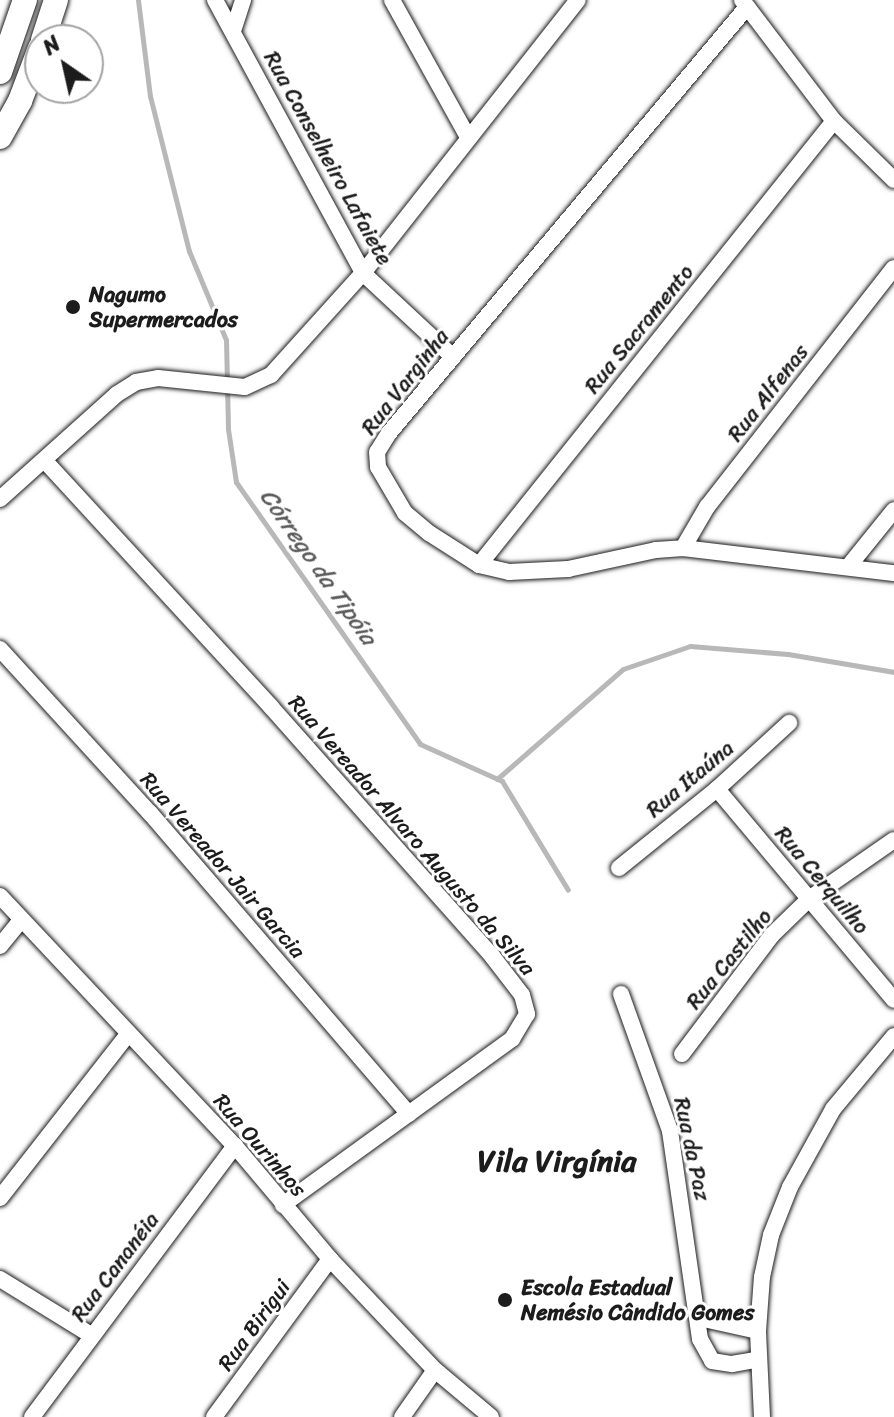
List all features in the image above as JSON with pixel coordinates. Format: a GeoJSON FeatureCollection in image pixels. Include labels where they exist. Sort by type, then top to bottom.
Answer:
{"type":"FeatureCollection","features":[{"type":"Feature","properties":{"kind":"main road"},"geometry":{"type":"LineString","coordinates":[[3,61],[25,0]]}},
{"type":"Feature","properties":{"kind":"main road"},"geometry":{"type":"LineString","coordinates":[[48,24],[56,0]]}},
{"type":"Feature","properties":{"kind":"main road"},"geometry":{"type":"LineString","coordinates":[[0,137],[24,90]]}},
{"type":"Feature","properties":{"kind":"street","name":"Rua Conselheiro Lafaiete"},"geometry":{"type":"LineString","coordinates":[[215,0],[363,273],[453,357]]}},
{"type":"Feature","properties":{"kind":"street"},"geometry":{"type":"LineString","coordinates":[[233,31],[243,0]]}},
{"type":"Feature","properties":{"kind":"street"},"geometry":{"type":"LineString","coordinates":[[392,0],[468,137]]}},
{"type":"Feature","properties":{"kind":"street"},"geometry":{"type":"LineString","coordinates":[[0,499],[117,394],[136,382],[158,378],[245,387],[271,375],[363,273],[578,0]]}},
{"type":"Feature","properties":{"kind":"street"},"geometry":{"type":"LineString","coordinates":[[744,3],[834,121],[894,180]]}},
{"type":"Feature","properties":{"kind":"street","name":"Rua Varginha"},"geometry":{"type":"LineString","coordinates":[[744,3],[389,433],[377,452],[378,467],[405,513],[453,550],[479,565],[532,573],[683,548],[894,573]]}},
{"type":"Feature","properties":{"kind":"street","name":"Rua Sacramento"},"geometry":{"type":"LineString","coordinates":[[479,565],[834,121]]}},
{"type":"Feature","properties":{"kind":"street","name":"Rua Alfenas"},"geometry":{"type":"LineString","coordinates":[[683,548],[707,507],[894,268]]}},
{"type":"Feature","properties":{"kind":"street","name":"Rua Vereador Alvaro Augusto da Silva"},"geometry":{"type":"LineString","coordinates":[[45,461],[292,731],[492,956],[522,995],[527,1014],[512,1039],[283,1205]]}},
{"type":"Feature","properties":{"kind":"street"},"geometry":{"type":"LineString","coordinates":[[848,567],[894,510]]}},
{"type":"Feature","properties":{"kind":"street","name":"Rua Vereador Jair Garcia"},"geometry":{"type":"LineString","coordinates":[[0,649],[150,813],[409,1114]]}},
{"type":"Feature","properties":{"kind":"street","name":"Rua Itaúna"},"geometry":{"type":"LineString","coordinates":[[619,868],[717,789],[789,723]]}},
{"type":"Feature","properties":{"kind":"street","name":"Rua Cerquilho"},"geometry":{"type":"LineString","coordinates":[[717,789],[894,1000]]}},
{"type":"Feature","properties":{"kind":"street","name":"Rua Castilho"},"geometry":{"type":"LineString","coordinates":[[682,1054],[772,935],[809,899],[894,840]]}},
{"type":"Feature","properties":{"kind":"street","name":"Rua Ourinhos"},"geometry":{"type":"LineString","coordinates":[[0,896],[235,1146],[330,1259],[435,1370],[491,1417]]}},
{"type":"Feature","properties":{"kind":"street"},"geometry":{"type":"LineString","coordinates":[[0,946],[21,920]]}},
{"type":"Feature","properties":{"kind":"street","name":"Rua da Paz"},"geometry":{"type":"LineString","coordinates":[[621,994],[670,1131],[700,1339],[712,1361],[732,1364],[759,1359]]}},
{"type":"Feature","properties":{"kind":"street"},"geometry":{"type":"LineString","coordinates":[[0,1198],[128,1034]]}},
{"type":"Feature","properties":{"kind":"street"},"geometry":{"type":"LineString","coordinates":[[762,1417],[758,1331],[762,1277],[771,1235],[790,1187],[833,1109],[894,1036]]}},
{"type":"Feature","properties":{"kind":"street","name":"Rua Cananéia"},"geometry":{"type":"LineString","coordinates":[[32,1417],[235,1146]]}},
{"type":"Feature","properties":{"kind":"street","name":"Rua Birigui"},"geometry":{"type":"LineString","coordinates":[[214,1417],[330,1259]]}},
{"type":"Feature","properties":{"kind":"street"},"geometry":{"type":"LineString","coordinates":[[0,1279],[91,1335]]}},
{"type":"Feature","properties":{"kind":"street"},"geometry":{"type":"LineString","coordinates":[[699,1318],[758,1331]]}},
{"type":"Feature","properties":{"kind":"street"},"geometry":{"type":"LineString","coordinates":[[402,1417],[435,1370]]}},
{"type":"Feature","properties":{"kind":"waterway","name":"Córrego da Tipóia"},"geometry":{"type":"LineString","coordinates":[[138,0],[150,96],[189,251],[226,340],[228,429],[236,482],[420,744],[502,781],[568,890]]}},
{"type":"Feature","properties":{"kind":"waterway"},"geometry":{"type":"LineString","coordinates":[[497,779],[623,669],[690,646],[788,654],[894,672]]}},
{"type":"Feature","properties":{"kind":"place","name":"Nagumo Supermercados"},"geometry":{"type":"Point","coordinates":[73,307]}},
{"type":"Feature","properties":{"kind":"place","name":"Escola Estadual Nemésio Cândido Gomes"},"geometry":{"type":"Point","coordinates":[505,1300]}},
{"type":"Feature","properties":{"kind":"district","name":"Vila Virgínia"},"geometry":{"type":"Point","coordinates":[557,1161]}}]}
